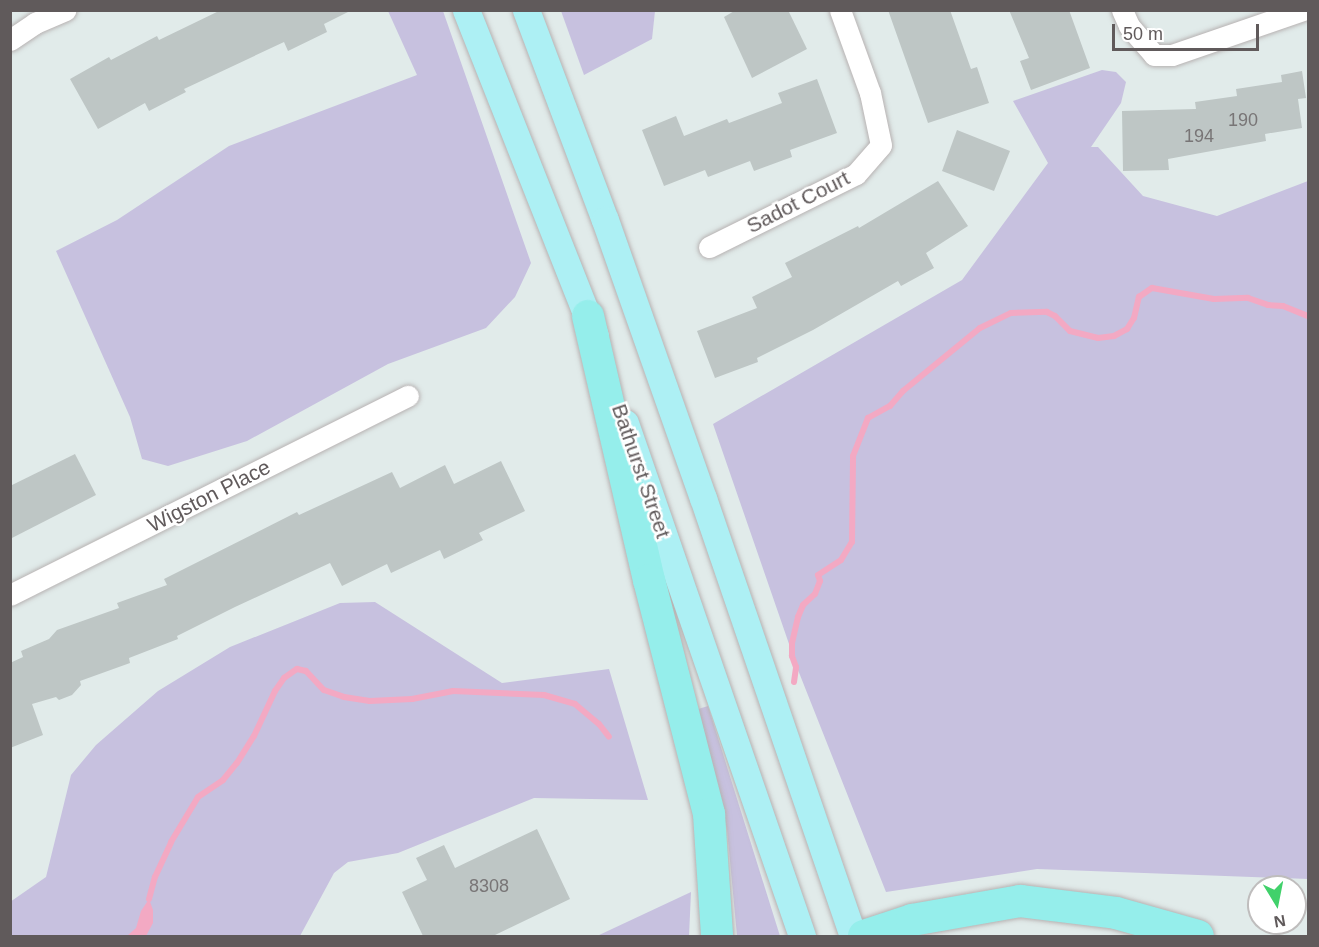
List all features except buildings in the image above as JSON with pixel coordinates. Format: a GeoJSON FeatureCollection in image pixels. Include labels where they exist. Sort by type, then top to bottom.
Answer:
{"type":"FeatureCollection","features":[{"type":"Feature","properties":{"kind":"highway"},"geometry":{"type":"LineString","coordinates":[[588,316],[650,580],[709,814],[717,936]]}},
{"type":"Feature","properties":{"kind":"highway"},"geometry":{"type":"LineString","coordinates":[[864,936],[912,920],[1020,901],[1116,913],[1198,936]]}},
{"type":"Feature","properties":{"kind":"main road","name":"Bathurst Street"},"geometry":{"type":"LineString","coordinates":[[466,10],[588,316],[802,936]]}},
{"type":"Feature","properties":{"kind":"main road"},"geometry":{"type":"LineString","coordinates":[[526,10],[605,220],[696,476],[853,936]]}},
{"type":"Feature","properties":{"kind":"street"},"geometry":{"type":"LineString","coordinates":[[10,40],[35,22],[65,10]]}},
{"type":"Feature","properties":{"kind":"street","name":"Sadot Court"},"geometry":{"type":"LineString","coordinates":[[709,247],[856,174],[881,145],[870,93],[840,10]]}},
{"type":"Feature","properties":{"kind":"street"},"geometry":{"type":"LineString","coordinates":[[1122,10],[1128,26],[1154,55],[1172,55],[1303,10]]}},
{"type":"Feature","properties":{"kind":"street","name":"Wigston Place"},"geometry":{"type":"LineString","coordinates":[[10,596],[408,396]]}},
{"type":"Feature","properties":{"kind":"shaded area"},"geometry":{"type":"Polygon","coordinates":[[[388,11],[443,11],[531,263],[515,297],[486,328],[388,364],[247,441],[168,466],[142,459],[130,417],[56,251],[117,220],[229,146],[417,75],[388,11]]]}},
{"type":"Feature","properties":{"kind":"shaded area"},"geometry":{"type":"Polygon","coordinates":[[[561,11],[655,11],[652,39],[584,75],[561,11]]]}},
{"type":"Feature","properties":{"kind":"shaded area"},"geometry":{"type":"Polygon","coordinates":[[[1102,70],[1116,72],[1126,82],[1121,103],[1091,147],[1098,147],[1143,196],[1217,216],[1308,181],[1308,879],[1307,875],[1247,877],[1037,869],[886,892],[798,670],[713,424],[962,280],[1048,163],[1013,101],[1102,70]]]}},
{"type":"Feature","properties":{"kind":"shaded area"},"geometry":{"type":"Polygon","coordinates":[[[375,602],[502,683],[609,669],[648,800],[534,798],[398,853],[348,862],[334,873],[300,936],[11,936],[10,902],[46,877],[71,775],[96,745],[158,691],[230,647],[340,603],[375,602]]]}},
{"type":"Feature","properties":{"kind":"shaded area"},"geometry":{"type":"Polygon","coordinates":[[[708,706],[780,936],[737,936],[727,829],[695,710],[708,706]]]}},
{"type":"Feature","properties":{"kind":"shaded area"},"geometry":{"type":"Polygon","coordinates":[[[691,892],[689,936],[597,936],[691,892]]]}},
{"type":"Feature","properties":{"kind":"shaded area"},"geometry":{"type":"Polygon","coordinates":[[[149,899],[153,910],[153,923],[146,936],[127,936],[136,928],[141,911],[149,899]]]}},
{"type":"Feature","properties":{"kind":"waterway"},"geometry":{"type":"LineString","coordinates":[[794,682],[796,667],[792,656],[792,643],[798,617],[803,605],[815,594],[820,581],[818,575],[841,560],[852,542],[853,456],[868,418],[890,406],[903,391],[980,328],[1011,313],[1047,312],[1055,316],[1070,331],[1098,338],[1114,336],[1127,329],[1134,318],[1139,297],[1152,288],[1214,299],[1248,298],[1268,305],[1283,306],[1308,316]]}},
{"type":"Feature","properties":{"kind":"waterway"},"geometry":{"type":"LineString","coordinates":[[149,899],[155,877],[171,842],[198,797],[223,780],[237,763],[254,736],[275,691],[284,678],[297,669],[306,671],[324,690],[344,697],[370,701],[412,699],[453,691],[544,695],[575,704],[599,724],[609,737]]}}]}
